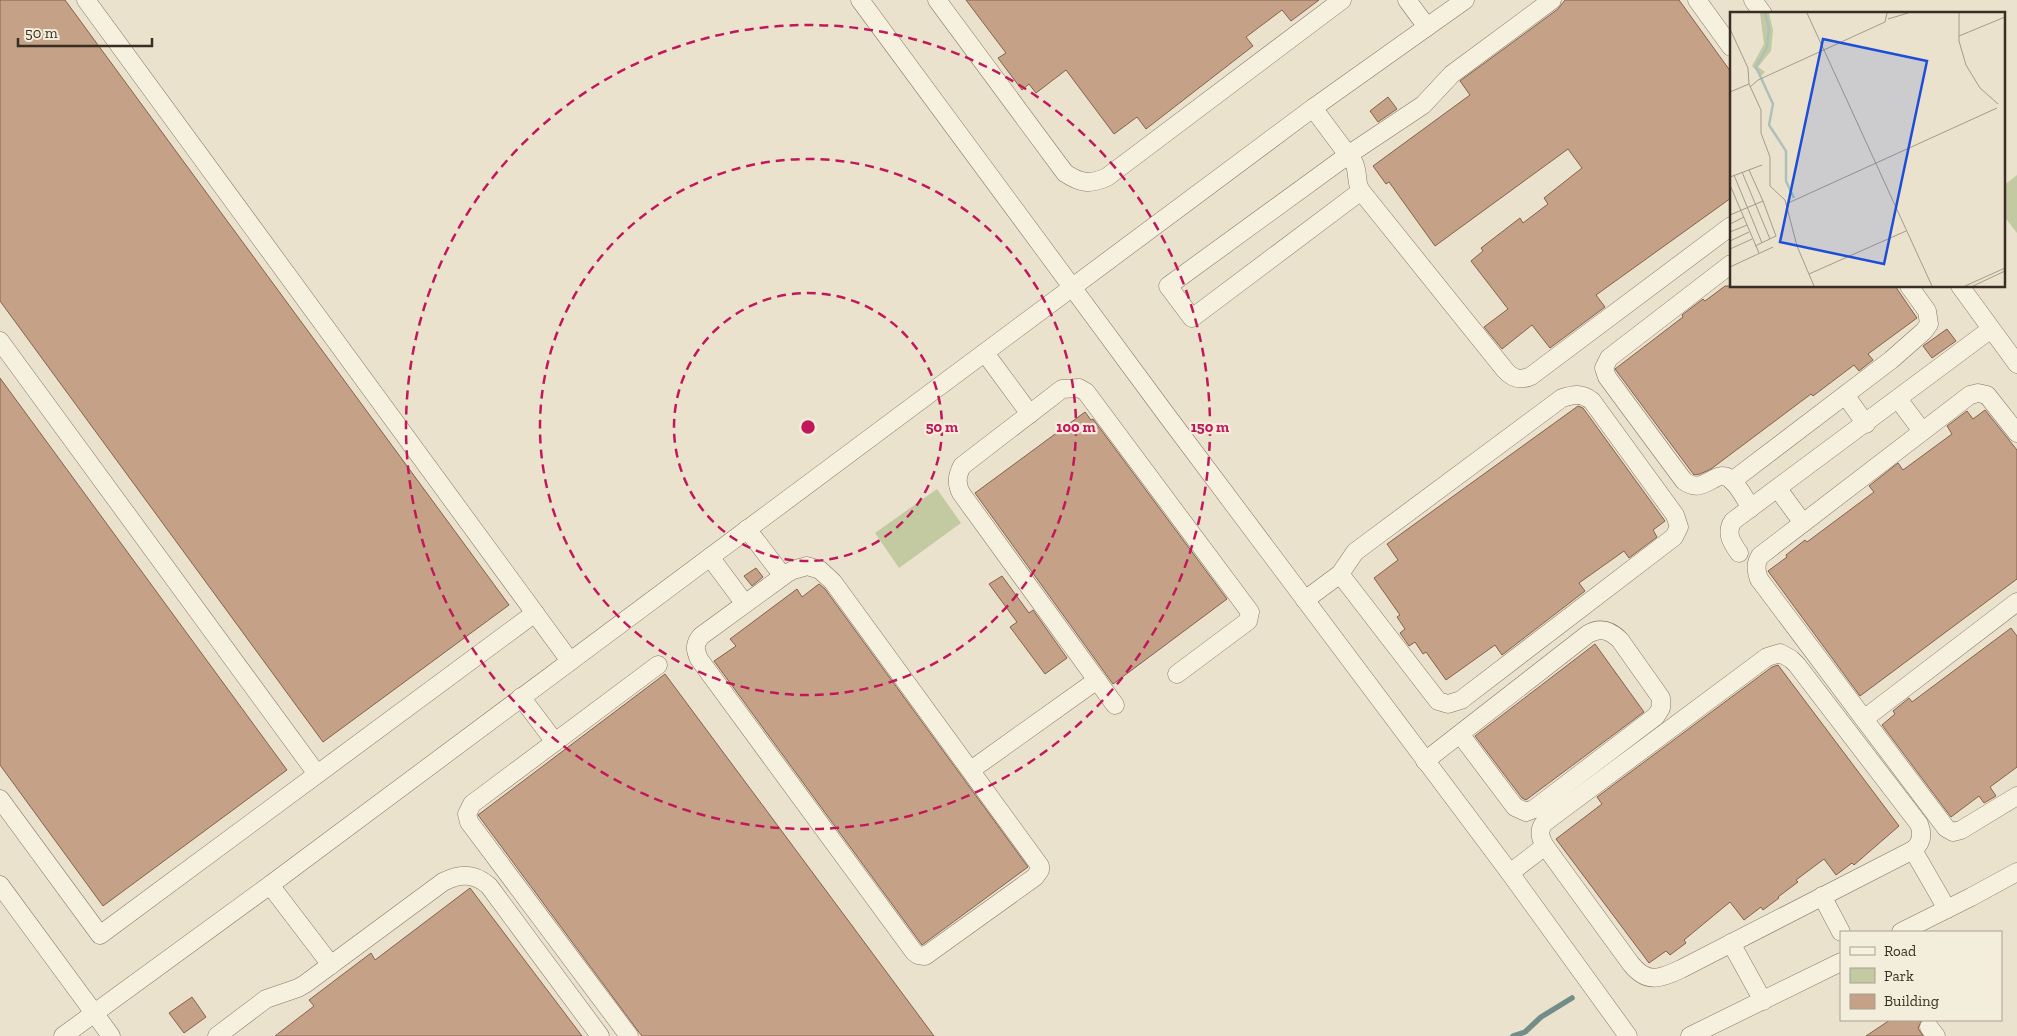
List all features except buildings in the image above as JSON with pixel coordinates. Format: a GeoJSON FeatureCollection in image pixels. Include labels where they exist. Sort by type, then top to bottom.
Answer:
{"type":"FeatureCollection","features":[{"type":"Feature","properties":{"kind":"street"},"geometry":{"type":"LineString","coordinates":[[86,0],[570,661]]}},
{"type":"Feature","properties":{"kind":"street"},"geometry":{"type":"LineString","coordinates":[[860,0],[1510,873],[1628,1036]]}},
{"type":"Feature","properties":{"kind":"street"},"geometry":{"type":"LineString","coordinates":[[937,0],[1065,173],[1075,179],[1091,183],[1107,177],[1342,0]]}},
{"type":"Feature","properties":{"kind":"street"},"geometry":{"type":"LineString","coordinates":[[1407,0],[1427,27]]}},
{"type":"Feature","properties":{"kind":"street"},"geometry":{"type":"LineString","coordinates":[[63,1036],[270,885],[1313,108],[1465,0]]}},
{"type":"Feature","properties":{"kind":"street"},"geometry":{"type":"LineString","coordinates":[[1361,191],[1192,318],[1168,286],[1348,154],[1423,105],[1452,74],[1552,0]]}},
{"type":"Feature","properties":{"kind":"street"},"geometry":{"type":"LineString","coordinates":[[1696,0],[1730,46]]}},
{"type":"Feature","properties":{"kind":"street"},"geometry":{"type":"LineString","coordinates":[[1753,0],[1761,12]]}},
{"type":"Feature","properties":{"kind":"street"},"geometry":{"type":"LineString","coordinates":[[1313,108],[1348,154],[1356,168],[1358,185],[1361,191],[1505,370],[1510,375],[1519,379],[1531,376],[1730,227]]}},
{"type":"Feature","properties":{"kind":"street"},"geometry":{"type":"LineString","coordinates":[[1730,265],[1609,358],[1604,368],[1607,377],[1684,482],[1693,486],[1704,485],[1720,476],[1727,477],[1732,481],[1751,508]]}},
{"type":"Feature","properties":{"kind":"street"},"geometry":{"type":"LineString","coordinates":[[1732,481],[1916,340],[1927,328],[1929,319],[1928,312],[1910,288]]}},
{"type":"Feature","properties":{"kind":"street"},"geometry":{"type":"LineString","coordinates":[[1961,288],[1991,329],[2011,344],[2017,364]]}},
{"type":"Feature","properties":{"kind":"street"},"geometry":{"type":"LineString","coordinates":[[1739,553],[1730,539],[1729,527],[1733,521],[1866,424],[1991,329]]}},
{"type":"Feature","properties":{"kind":"street"},"geometry":{"type":"LineString","coordinates":[[0,341],[317,774]]}},
{"type":"Feature","properties":{"kind":"street"},"geometry":{"type":"LineString","coordinates":[[985,353],[1030,414]]}},
{"type":"Feature","properties":{"kind":"street"},"geometry":{"type":"LineString","coordinates":[[1115,705],[960,493],[957,485],[958,475],[962,466],[1062,390],[1079,388],[1086,392],[1249,609],[1250,616],[1248,621],[1177,674]]}},
{"type":"Feature","properties":{"kind":"street"},"geometry":{"type":"LineString","coordinates":[[2014,804],[1960,830],[1953,832],[1946,828],[1759,579],[1756,571],[1756,562],[1760,556],[1970,395],[1983,393],[1990,398],[2017,433]]}},
{"type":"Feature","properties":{"kind":"street"},"geometry":{"type":"LineString","coordinates":[[1305,600],[1340,574],[1355,552],[1562,398],[1578,395],[1586,396],[1592,400],[1675,515],[1679,527],[1678,533],[1674,537],[1461,700],[1448,704],[1438,701],[1340,574]]}},
{"type":"Feature","properties":{"kind":"street"},"geometry":{"type":"LineString","coordinates":[[1845,395],[1866,424]]}},
{"type":"Feature","properties":{"kind":"street"},"geometry":{"type":"LineString","coordinates":[[1898,399],[1922,431]]}},
{"type":"Feature","properties":{"kind":"street"},"geometry":{"type":"LineString","coordinates":[[1778,489],[1803,523]]}},
{"type":"Feature","properties":{"kind":"street"},"geometry":{"type":"LineString","coordinates":[[747,529],[783,576]]}},
{"type":"Feature","properties":{"kind":"street"},"geometry":{"type":"LineString","coordinates":[[710,557],[745,604]]}},
{"type":"Feature","properties":{"kind":"street"},"geometry":{"type":"LineString","coordinates":[[807,566],[814,567],[827,575],[1038,861],[1040,870],[1035,877],[937,949],[922,956],[914,952],[699,659],[695,646],[697,640],[783,576],[793,570],[807,566]]}},
{"type":"Feature","properties":{"kind":"street"},"geometry":{"type":"LineString","coordinates":[[1864,719],[2017,602]]}},
{"type":"Feature","properties":{"kind":"street"},"geometry":{"type":"LineString","coordinates":[[0,799],[100,935],[535,613]]}},
{"type":"Feature","properties":{"kind":"street"},"geometry":{"type":"LineString","coordinates":[[1425,761],[1588,634],[1598,630],[1610,632],[1620,640],[1661,698],[1661,708],[1656,716],[1534,809],[1526,812],[1515,807],[1460,734]]}},
{"type":"Feature","properties":{"kind":"street"},"geometry":{"type":"LineString","coordinates":[[1776,653],[1786,655],[1797,665],[1919,824],[1921,837],[1917,847],[1913,850],[1666,976],[1654,978],[1641,974],[1631,964],[1545,846],[1540,833],[1544,823],[1767,657],[1776,653]]}},
{"type":"Feature","properties":{"kind":"street"},"geometry":{"type":"LineString","coordinates":[[629,1036],[468,818],[467,814],[472,804],[658,665]]}},
{"type":"Feature","properties":{"kind":"street"},"geometry":{"type":"LineString","coordinates":[[971,770],[1097,680]]}},
{"type":"Feature","properties":{"kind":"street"},"geometry":{"type":"LineString","coordinates":[[521,697],[555,742]]}},
{"type":"Feature","properties":{"kind":"street"},"geometry":{"type":"LineString","coordinates":[[1510,873],[1545,846]]}},
{"type":"Feature","properties":{"kind":"street"},"geometry":{"type":"LineString","coordinates":[[1913,850],[1947,910]]}},
{"type":"Feature","properties":{"kind":"street"},"geometry":{"type":"LineString","coordinates":[[1903,931],[1947,910],[2017,872]]}},
{"type":"Feature","properties":{"kind":"street"},"geometry":{"type":"LineString","coordinates":[[217,1036],[259,1003],[298,988],[443,882],[459,876],[475,877],[489,886],[600,1036]]}},
{"type":"Feature","properties":{"kind":"street"},"geometry":{"type":"LineString","coordinates":[[0,885],[111,1036]]}},
{"type":"Feature","properties":{"kind":"street"},"geometry":{"type":"LineString","coordinates":[[270,885],[331,965]]}},
{"type":"Feature","properties":{"kind":"street"},"geometry":{"type":"LineString","coordinates":[[1822,896],[1840,931]]}},
{"type":"Feature","properties":{"kind":"street"},"geometry":{"type":"LineString","coordinates":[[1731,943],[1762,1000]]}},
{"type":"Feature","properties":{"kind":"street"},"geometry":{"type":"LineString","coordinates":[[1690,1036],[1840,962]]}},
{"type":"Feature","properties":{"kind":"green space"},"geometry":{"type":"Polygon","coordinates":[[[2017,175],[2017,233],[2004,216],[2004,185],[2017,175]]]}},
{"type":"Feature","properties":{"kind":"green space"},"geometry":{"type":"Polygon","coordinates":[[[937,489],[961,523],[899,568],[875,533],[937,489]]]}},
{"type":"Feature","properties":{"kind":"waterway"},"geometry":{"type":"LineString","coordinates":[[1513,1036],[1525,1032],[1541,1017],[1572,998]]}}]}
